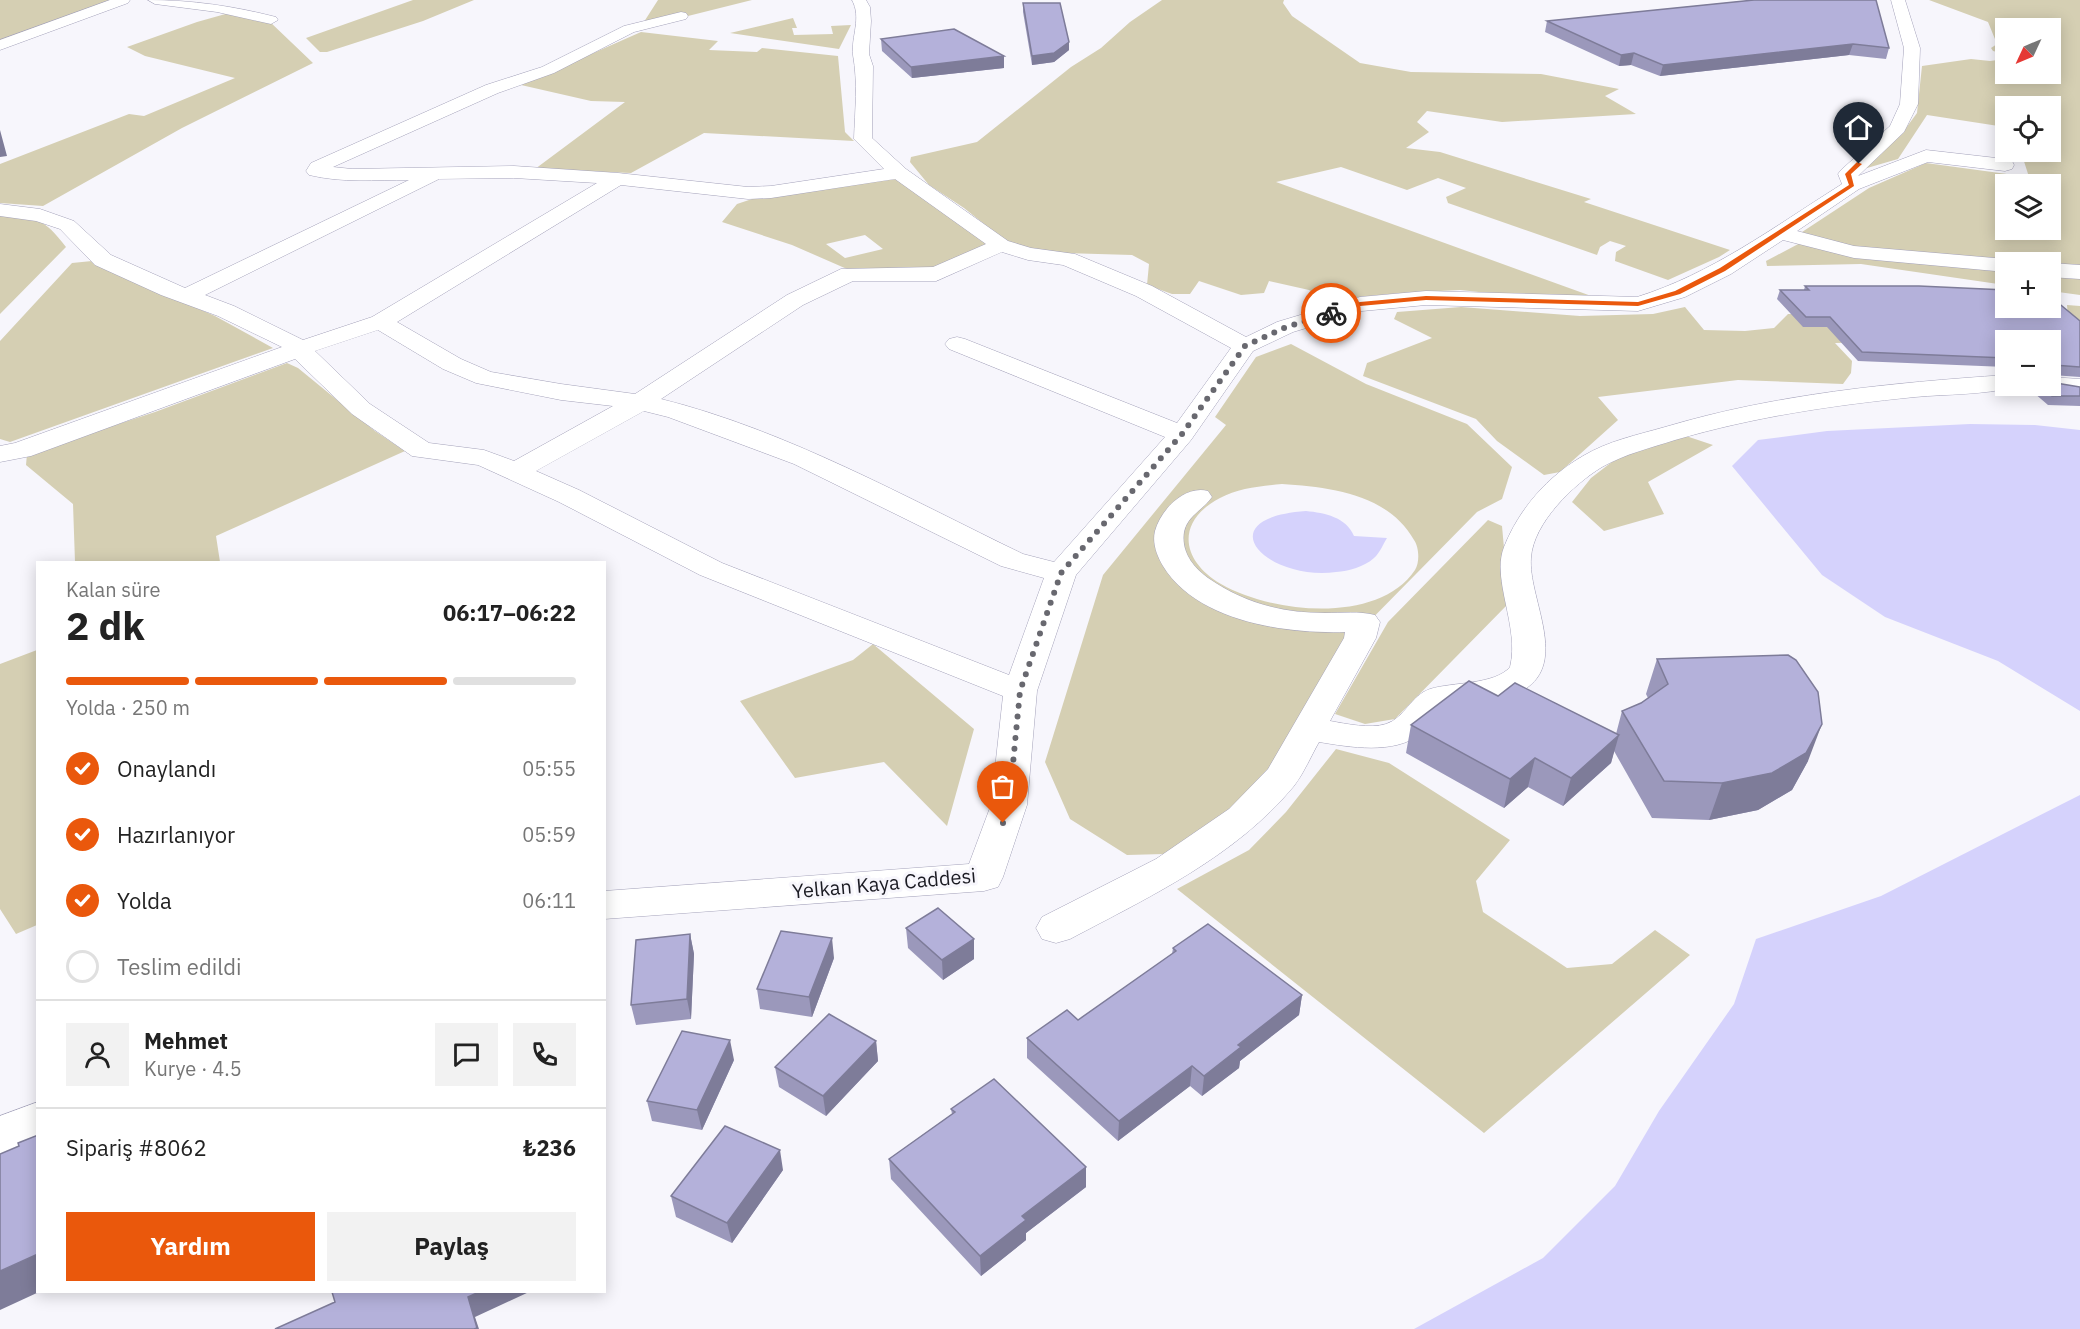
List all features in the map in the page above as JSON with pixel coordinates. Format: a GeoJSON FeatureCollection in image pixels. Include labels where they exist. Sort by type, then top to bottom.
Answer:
{"type":"FeatureCollection","features":[{"type":"Feature","properties":{"kind":"street"},"geometry":{"type":"LineString","coordinates":[[0,45],[123,0]]}},
{"type":"Feature","properties":{"kind":"street"},"geometry":{"type":"LineString","coordinates":[[155,0],[217,8],[271,20]]}},
{"type":"Feature","properties":{"kind":"street"},"geometry":{"type":"LineString","coordinates":[[859,0],[863,6],[864,21],[861,54],[865,66],[863,139],[899,173],[1001,244],[1028,254],[1067,259],[1144,291],[1245,346],[1286,327],[1360,304],[1426,298],[1638,304],[1677,292],[1723,269],[1852,185],[1926,156],[2005,165]]}},
{"type":"Feature","properties":{"kind":"street"},"geometry":{"type":"LineString","coordinates":[[1852,185],[1848,174],[1898,128],[1909,104],[1912,48],[1898,0]]}},
{"type":"Feature","properties":{"kind":"street"},"geometry":{"type":"LineString","coordinates":[[681,16],[629,29],[548,70],[492,89],[318,167],[316,171],[352,175],[441,171],[555,173],[748,193],[771,192],[899,173]]}},
{"type":"Feature","properties":{"kind":"street"},"geometry":{"type":"LineString","coordinates":[[186,296],[441,171]]}},
{"type":"Feature","properties":{"kind":"street"},"geometry":{"type":"LineString","coordinates":[[0,454],[21,450],[298,349],[380,322],[618,179]]}},
{"type":"Feature","properties":{"kind":"street"},"geometry":{"type":"LineString","coordinates":[[0,210],[40,215],[67,225],[103,260],[294,344],[361,409],[422,450],[484,458],[569,496],[711,569],[1020,691]]}},
{"type":"Feature","properties":{"kind":"street"},"geometry":{"type":"LineString","coordinates":[[1781,233],[1854,252],[1995,265]]}},
{"type":"Feature","properties":{"kind":"street"},"geometry":{"type":"LineString","coordinates":[[515,472],[640,402],[795,300],[849,274],[936,274],[1001,244]]}},
{"type":"Feature","properties":{"kind":"street"},"geometry":{"type":"LineString","coordinates":[[2061,271],[2080,272]]}},
{"type":"Feature","properties":{"kind":"street"},"geometry":{"type":"LineString","coordinates":[[380,322],[452,364],[485,378],[561,392],[640,402],[677,411],[804,458],[1012,560],[1061,573]]}},
{"type":"Feature","properties":{"kind":"street"},"geometry":{"type":"LineString","coordinates":[[957,344],[1182,434]]}},
{"type":"Feature","properties":{"kind":"street","name":"Yelkan Kaya Caddesi"},"geometry":{"type":"LineString","coordinates":[[606,905],[984,877],[1009,805],[1020,691],[1061,573],[1182,434],[1245,346]]}},
{"type":"Feature","properties":{"kind":"street"},"geometry":{"type":"LineString","coordinates":[[1309,729],[1384,736],[1406,728],[1437,697],[1496,688],[1519,678],[1528,664],[1531,639],[1521,603],[1516,556],[1537,511],[1582,468],[1614,451],[1690,426],[1795,404],[1883,391],[1995,383]]}},
{"type":"Feature","properties":{"kind":"street"},"geometry":{"type":"LineString","coordinates":[[2061,385],[2080,387]]}},
{"type":"Feature","properties":{"kind":"street"},"geometry":{"type":"LineString","coordinates":[[1056,928],[1170,868],[1242,818],[1282,777],[1360,638],[1364,622],[1300,622],[1264,616],[1226,604],[1206,592],[1182,572],[1168,549],[1170,530],[1181,511],[1198,497]]}},
{"type":"Feature","properties":{"kind":"street"},"geometry":{"type":"LineString","coordinates":[[0,1136],[36,1122]]}},
{"type":"Feature","properties":{"kind":"shaded area"},"geometry":{"type":"Polygon","coordinates":[[[0,0],[111,0],[0,41],[0,0]]]}},
{"type":"Feature","properties":{"kind":"shaded area"},"geometry":{"type":"Polygon","coordinates":[[[413,0],[474,0],[423,21],[327,52],[320,52],[306,38],[413,0]]]}},
{"type":"Feature","properties":{"kind":"shaded area"},"geometry":{"type":"Polygon","coordinates":[[[658,0],[752,0],[640,28],[658,0]]]}},
{"type":"Feature","properties":{"kind":"shaded area"},"geometry":{"type":"Polygon","coordinates":[[[1162,0],[1284,0],[1283,3],[1292,16],[1360,63],[1411,72],[1541,74],[1619,89],[1605,96],[1636,114],[1502,122],[1427,111],[1417,122],[1429,132],[1406,148],[1440,152],[1591,199],[1584,202],[1730,250],[1668,280],[1615,261],[1616,252],[1626,246],[1610,241],[1600,247],[1597,255],[1448,203],[1446,197],[1466,188],[1438,178],[1407,190],[1341,167],[1276,182],[1594,297],[1526,297],[1460,290],[1326,300],[1309,290],[1269,281],[1264,293],[1241,295],[1199,281],[1190,294],[1172,294],[1147,285],[1149,264],[1132,255],[1064,253],[1024,247],[1004,240],[964,208],[929,185],[910,162],[911,157],[977,142],[1071,67],[1101,48],[1130,22],[1162,0]]]}},
{"type":"Feature","properties":{"kind":"shaded area"},"geometry":{"type":"Polygon","coordinates":[[[1929,0],[2080,0],[2080,269],[2061,267],[2061,252],[1995,252],[1995,260],[1858,248],[1799,234],[1869,188],[1926,163],[2007,174],[1995,174],[1995,240],[2061,240],[2061,174],[2028,174],[2024,162],[2061,162],[2061,96],[1995,96],[1995,125],[1927,115],[1898,159],[1867,168],[1861,167],[1906,128],[1917,113],[1922,66],[1971,59],[1995,60],[1995,84],[2061,84],[2061,18],[1995,18],[1995,39],[1988,22],[1929,0]]]}},
{"type":"Feature","properties":{"kind":"shaded area"},"geometry":{"type":"Polygon","coordinates":[[[229,13],[269,21],[313,63],[182,128],[43,206],[0,203],[0,164],[129,114],[144,116],[235,78],[145,56],[127,47],[229,13]]]}},
{"type":"Feature","properties":{"kind":"shaded area"},"geometry":{"type":"Polygon","coordinates":[[[793,18],[797,28],[792,28],[794,35],[833,34],[831,26],[851,25],[839,49],[730,33],[793,18]]]}},
{"type":"Feature","properties":{"kind":"shaded area"},"geometry":{"type":"Polygon","coordinates":[[[641,32],[718,41],[709,50],[757,52],[762,48],[838,56],[845,132],[854,141],[704,133],[631,173],[535,169],[625,102],[591,101],[521,85],[641,32]]]}},
{"type":"Feature","properties":{"kind":"shaded area"},"geometry":{"type":"Polygon","coordinates":[[[896,179],[991,244],[932,269],[847,269],[792,245],[722,222],[737,204],[752,199],[896,179]],[[865,235],[826,244],[845,258],[883,249],[865,235]]]}},
{"type":"Feature","properties":{"kind":"shaded area"},"geometry":{"type":"Polygon","coordinates":[[[0,215],[23,217],[45,224],[66,247],[0,314],[0,215]]]}},
{"type":"Feature","properties":{"kind":"shaded area"},"geometry":{"type":"Polygon","coordinates":[[[1802,242],[1995,269],[1995,284],[1861,264],[1767,266],[1766,261],[1802,242]]]}},
{"type":"Feature","properties":{"kind":"shaded area"},"geometry":{"type":"Polygon","coordinates":[[[92,261],[215,316],[273,348],[10,442],[0,439],[0,341],[72,263],[92,261]]]}},
{"type":"Feature","properties":{"kind":"shaded area"},"geometry":{"type":"Polygon","coordinates":[[[2061,275],[2080,277],[2080,295],[2061,292],[2061,275]]]}},
{"type":"Feature","properties":{"kind":"shaded area"},"geometry":{"type":"Polygon","coordinates":[[[2067,305],[2080,306],[2080,350],[2061,344],[2061,330],[1995,330],[1995,341],[1835,343],[1852,361],[1851,373],[1843,384],[1738,380],[1598,397],[1618,420],[1560,472],[1544,475],[1497,441],[1476,419],[1363,376],[1367,363],[1432,338],[1394,319],[1397,312],[1461,307],[1580,316],[1653,314],[1685,307],[1704,330],[1745,331],[1774,328],[1788,314],[2068,317],[2067,305]]]}},
{"type":"Feature","properties":{"kind":"shaded area"},"geometry":{"type":"Polygon","coordinates":[[[1291,344],[1366,384],[1467,424],[1512,467],[1502,499],[1477,512],[1351,640],[1273,775],[1231,820],[1164,854],[1127,855],[1070,819],[1045,762],[1103,575],[1226,425],[1215,417],[1256,357],[1291,344]],[[1282,484],[1242,490],[1227,495],[1206,507],[1196,518],[1190,529],[1191,552],[1197,564],[1207,574],[1242,594],[1267,602],[1295,607],[1323,608],[1351,606],[1376,599],[1398,588],[1417,567],[1416,543],[1403,525],[1389,512],[1356,496],[1338,491],[1282,484]]]}},
{"type":"Feature","properties":{"kind":"shaded area"},"geometry":{"type":"Polygon","coordinates":[[[287,363],[298,368],[375,431],[405,451],[216,536],[220,561],[75,561],[73,504],[26,465],[27,454],[155,412],[287,363]]]}},
{"type":"Feature","properties":{"kind":"shaded area"},"geometry":{"type":"Polygon","coordinates":[[[1680,434],[1713,445],[1648,482],[1664,514],[1604,531],[1572,502],[1591,478],[1621,455],[1680,434]]]}},
{"type":"Feature","properties":{"kind":"shaded area"},"geometry":{"type":"Polygon","coordinates":[[[1488,520],[1502,526],[1509,603],[1395,719],[1365,724],[1335,714],[1388,622],[1488,520]]]}},
{"type":"Feature","properties":{"kind":"shaded area"},"geometry":{"type":"Polygon","coordinates":[[[873,644],[974,729],[947,826],[884,762],[795,778],[740,701],[853,660],[873,644]]]}},
{"type":"Feature","properties":{"kind":"shaded area"},"geometry":{"type":"Polygon","coordinates":[[[36,650],[36,925],[16,934],[0,909],[0,664],[36,650]]]}},
{"type":"Feature","properties":{"kind":"shaded area"},"geometry":{"type":"Polygon","coordinates":[[[1336,749],[1389,763],[1510,840],[1476,881],[1483,912],[1567,968],[1612,964],[1655,930],[1690,955],[1484,1133],[1177,889],[1249,850],[1286,812],[1336,749]]]}},
{"type":"Feature","properties":{"kind":"water"},"geometry":{"type":"Polygon","coordinates":[[[1970,424],[2035,425],[2080,430],[2080,711],[1998,661],[1885,617],[1822,575],[1732,466],[1758,440],[1827,431],[1970,424]]]}},
{"type":"Feature","properties":{"kind":"water"},"geometry":{"type":"Polygon","coordinates":[[[1306,511],[1340,520],[1346,524],[1354,536],[1387,538],[1378,554],[1366,564],[1336,572],[1310,572],[1287,567],[1269,558],[1257,547],[1253,536],[1259,525],[1276,516],[1306,511]]]}},
{"type":"Feature","properties":{"kind":"water"},"geometry":{"type":"Polygon","coordinates":[[[2080,795],[2080,1329],[1414,1329],[1543,1258],[1615,1186],[1659,1111],[1734,1004],[1756,939],[1881,896],[2080,795]]]}},
{"type":"Feature","properties":{"kind":"building"},"geometry":{"type":"Polygon","coordinates":[[[1754,0],[1876,0],[1889,48],[1853,44],[1663,65],[1634,53],[1621,55],[1547,21],[1754,0]]]}},
{"type":"Feature","properties":{"kind":"building"},"geometry":{"type":"Polygon","coordinates":[[[1023,3],[1060,3],[1069,42],[1054,53],[1032,56],[1023,3]]]}},
{"type":"Feature","properties":{"kind":"building"},"geometry":{"type":"Polygon","coordinates":[[[954,29],[1004,56],[911,67],[881,39],[954,29]]]}},
{"type":"Feature","properties":{"kind":"building"},"geometry":{"type":"Polygon","coordinates":[[[1805,286],[1919,286],[1995,289],[1995,318],[2061,318],[2061,305],[2080,321],[2080,367],[2061,366],[2061,330],[1995,330],[1995,358],[1862,352],[1830,317],[1806,317],[1780,290],[1809,290],[1805,286]]]}},
{"type":"Feature","properties":{"kind":"building"},"geometry":{"type":"Polygon","coordinates":[[[2061,384],[2080,387],[2080,396],[2061,396],[2061,384]]]}},
{"type":"Feature","properties":{"kind":"building"},"geometry":{"type":"Polygon","coordinates":[[[1788,655],[1796,660],[1818,692],[1822,724],[1806,753],[1772,773],[1722,783],[1664,781],[1622,711],[1641,703],[1668,684],[1657,659],[1788,655]]]}},
{"type":"Feature","properties":{"kind":"building"},"geometry":{"type":"Polygon","coordinates":[[[1469,681],[1498,696],[1515,683],[1619,735],[1571,778],[1535,758],[1510,779],[1411,725],[1469,681]]]}},
{"type":"Feature","properties":{"kind":"building"},"geometry":{"type":"Polygon","coordinates":[[[938,908],[974,939],[942,960],[906,928],[938,908]]]}},
{"type":"Feature","properties":{"kind":"building"},"geometry":{"type":"Polygon","coordinates":[[[1208,924],[1302,995],[1238,1045],[1241,1047],[1204,1076],[1192,1066],[1119,1121],[1027,1038],[1067,1010],[1078,1020],[1176,951],[1173,948],[1208,924]]]}},
{"type":"Feature","properties":{"kind":"building"},"geometry":{"type":"Polygon","coordinates":[[[781,931],[832,938],[809,997],[757,989],[781,931]]]}},
{"type":"Feature","properties":{"kind":"building"},"geometry":{"type":"Polygon","coordinates":[[[690,934],[687,999],[631,1005],[636,940],[690,934]]]}},
{"type":"Feature","properties":{"kind":"building"},"geometry":{"type":"Polygon","coordinates":[[[829,1014],[876,1041],[823,1096],[775,1067],[829,1014]]]}},
{"type":"Feature","properties":{"kind":"building"},"geometry":{"type":"Polygon","coordinates":[[[682,1031],[730,1040],[697,1110],[647,1101],[682,1031]]]}},
{"type":"Feature","properties":{"kind":"building"},"geometry":{"type":"Polygon","coordinates":[[[994,1079],[1086,1167],[1022,1216],[1026,1220],[980,1256],[889,1159],[955,1112],[951,1109],[994,1079]]]}},
{"type":"Feature","properties":{"kind":"building"},"geometry":{"type":"Polygon","coordinates":[[[725,1126],[780,1150],[727,1223],[671,1196],[725,1126]]]}},
{"type":"Feature","properties":{"kind":"building"},"geometry":{"type":"Polygon","coordinates":[[[36,1136],[36,1255],[0,1271],[0,1154],[19,1146],[18,1143],[36,1136]]]}},
{"type":"Feature","properties":{"kind":"building"},"geometry":{"type":"Polygon","coordinates":[[[332,1293],[477,1293],[468,1297],[477,1328],[275,1329],[335,1302],[332,1293]]]}},
{"type":"Feature","properties":{"kind":"way so far"},"geometry":{"type":"LineString","coordinates":[[1003,823],[1009,805],[1020,691],[1061,573],[1182,434],[1245,346],[1286,327],[1331,313]]}},
{"type":"Feature","properties":{"kind":"route"},"geometry":{"type":"LineString","coordinates":[[1331,313],[1360,304],[1426,298],[1638,304],[1677,292],[1723,269],[1781,233],[1852,185],[1848,174],[1859,164]]}}]}
